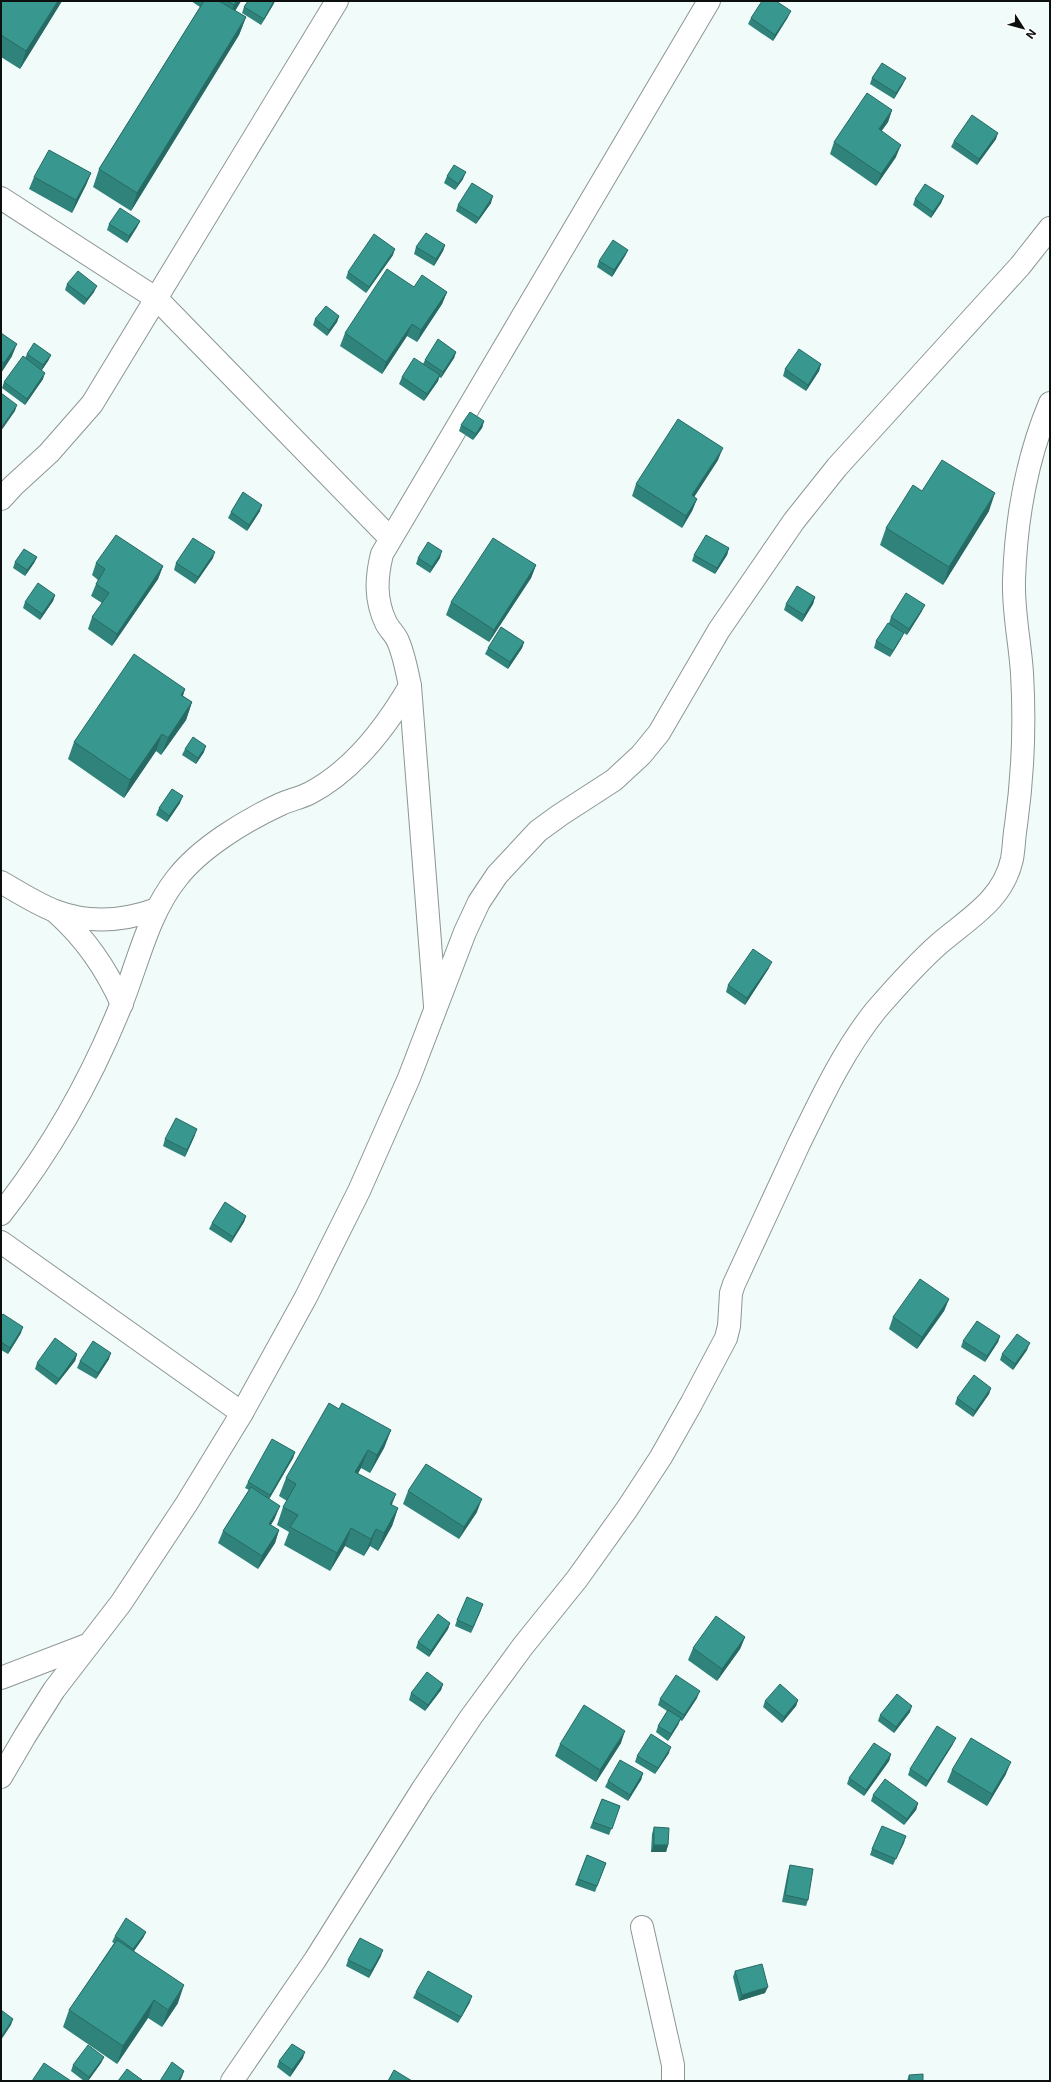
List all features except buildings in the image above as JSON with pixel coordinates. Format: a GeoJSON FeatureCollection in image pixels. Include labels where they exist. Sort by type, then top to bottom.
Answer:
{"type":"FeatureCollection","features":[{"type":"Feature","properties":{"kind":"street"},"geometry":{"type":"LineString","coordinates":[[1,499],[13,486],[49,454],[92,404],[337,1]]}},
{"type":"Feature","properties":{"kind":"street"},"geometry":{"type":"LineString","coordinates":[[436,1011],[410,686],[398,641],[387,625],[379,607],[377,587],[378,570],[382,554],[390,538],[709,1]]}},
{"type":"Feature","properties":{"kind":"street"},"geometry":{"type":"LineString","coordinates":[[1,198],[157,299],[390,538]]}},
{"type":"Feature","properties":{"kind":"street"},"geometry":{"type":"LineString","coordinates":[[1,1777],[50,1696],[87,1645],[121,1603],[187,1503],[242,1413],[306,1297],[358,1191],[409,1078],[436,1011],[465,932],[479,902],[497,875],[538,831],[614,780],[645,750],[659,733],[674,710],[719,630],[794,521],[837,467],[1020,266],[1050,228]]}},
{"type":"Feature","properties":{"kind":"street"},"geometry":{"type":"LineString","coordinates":[[232,2081],[315,1960],[422,1790],[471,1717],[523,1646],[577,1579],[627,1509],[661,1457],[721,1350],[729,1326],[729,1303],[734,1284],[824,1092],[847,1051],[874,1013],[904,977],[940,943],[978,913],[994,898],[1005,879],[1012,860],[1023,759],[1022,670],[1016,626],[1014,583],[1016,539],[1022,497],[1031,458],[1050,403]]}},
{"type":"Feature","properties":{"kind":"street"},"geometry":{"type":"LineString","coordinates":[[1,1214],[37,1164],[77,1100],[101,1053],[122,1004],[157,909],[177,878],[202,853],[231,832],[263,813],[310,793],[338,774],[363,751],[385,726],[410,686]]}},
{"type":"Feature","properties":{"kind":"street"},"geometry":{"type":"LineString","coordinates":[[1,882],[54,911],[77,931],[96,954],[122,1004]]}},
{"type":"Feature","properties":{"kind":"street"},"geometry":{"type":"LineString","coordinates":[[54,911],[77,917],[100,920],[119,920],[139,916],[157,909]]}},
{"type":"Feature","properties":{"kind":"street"},"geometry":{"type":"LineString","coordinates":[[1,1242],[242,1413]]}},
{"type":"Feature","properties":{"kind":"street"},"geometry":{"type":"LineString","coordinates":[[1,1678],[87,1645]]}},
{"type":"Feature","properties":{"kind":"street"},"geometry":{"type":"LineString","coordinates":[[642,1927],[673,2065],[672,2081]]}}]}
